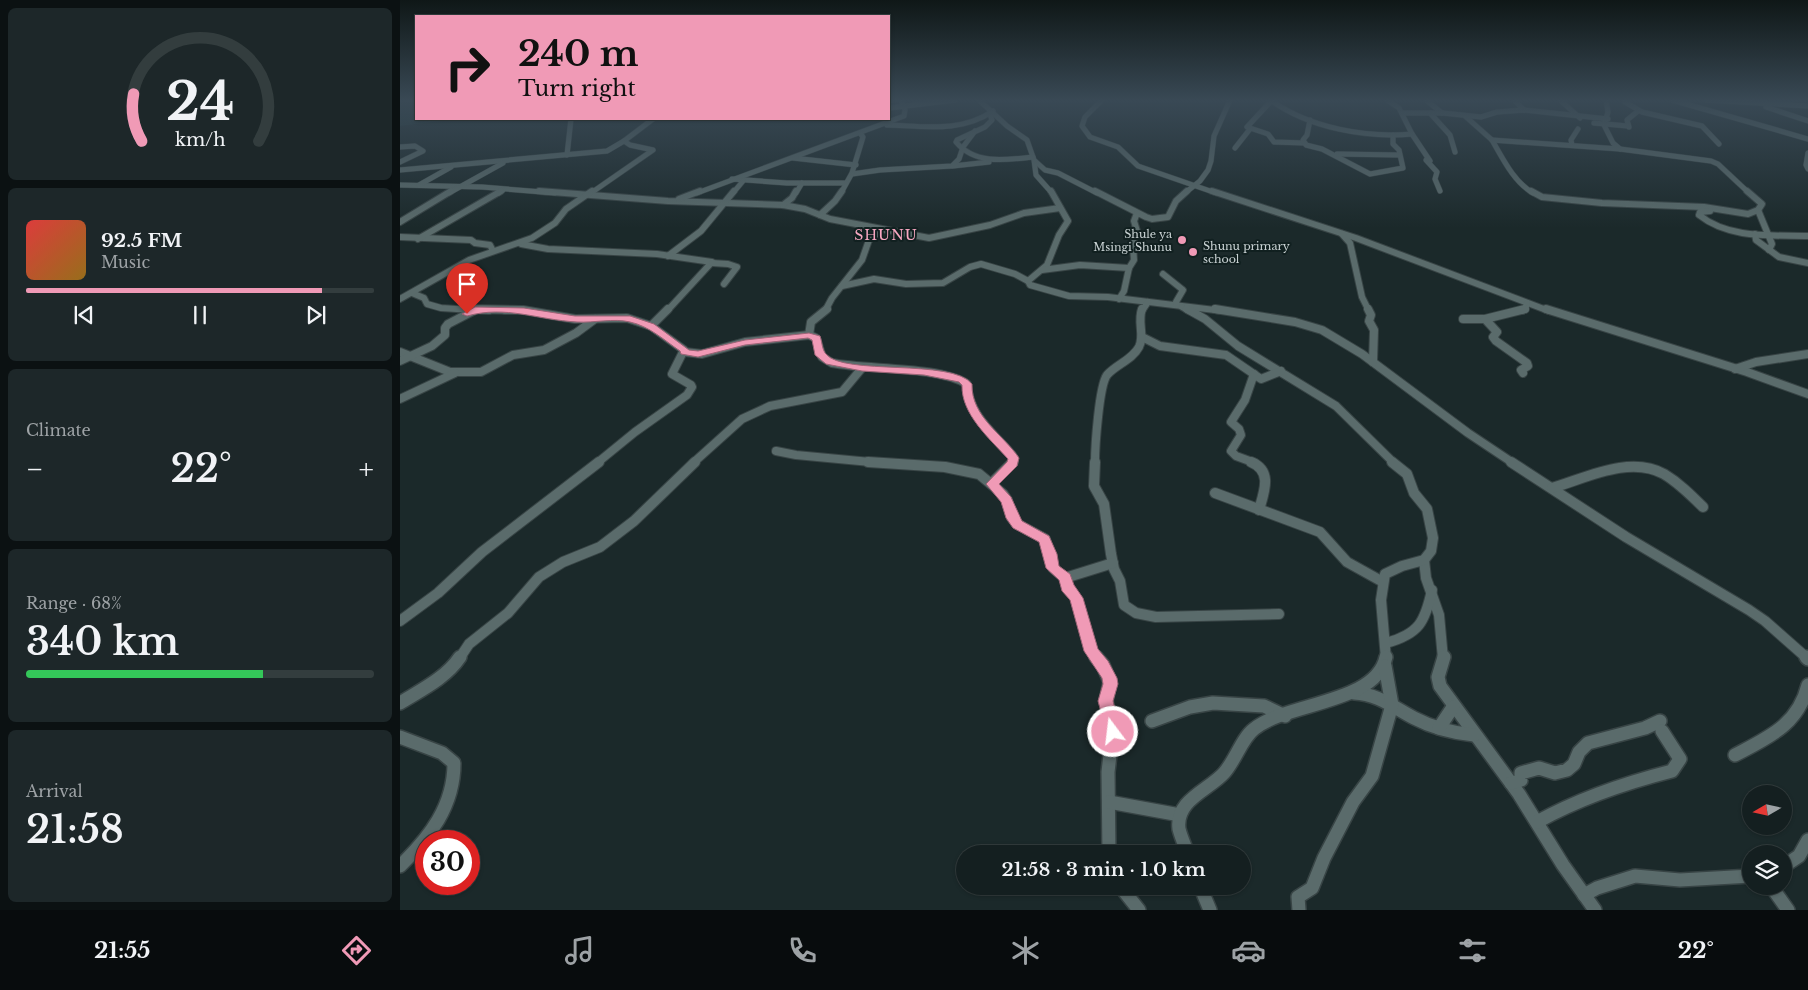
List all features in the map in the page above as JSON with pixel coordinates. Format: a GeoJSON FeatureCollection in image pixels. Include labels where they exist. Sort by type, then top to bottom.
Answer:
{"type":"FeatureCollection","features":[{"type":"Feature","properties":{"kind":"street"},"geometry":{"type":"LineString","coordinates":[[567,155],[570,151],[569,142]]}},
{"type":"Feature","properties":{"kind":"street"},"geometry":{"type":"LineString","coordinates":[[610,150],[622,142]]}},
{"type":"Feature","properties":{"kind":"street"},"geometry":{"type":"LineString","coordinates":[[400,299],[460,264],[493,251],[518,244],[545,230],[557,221],[566,209],[653,150],[625,142]]}},
{"type":"Feature","properties":{"kind":"street"},"geometry":{"type":"LineString","coordinates":[[674,201],[835,142]]}},
{"type":"Feature","properties":{"kind":"street"},"geometry":{"type":"LineString","coordinates":[[820,215],[832,208],[852,174],[862,142]]}},
{"type":"Feature","properties":{"kind":"street"},"geometry":{"type":"LineString","coordinates":[[956,142],[961,150],[972,156],[1003,160]]}},
{"type":"Feature","properties":{"kind":"street"},"geometry":{"type":"LineString","coordinates":[[952,166],[959,159],[961,150],[967,142]]}},
{"type":"Feature","properties":{"kind":"street"},"geometry":{"type":"LineString","coordinates":[[1028,142],[1034,159],[1036,175],[1051,191],[1068,223],[1059,235],[1047,265],[1028,281]]}},
{"type":"Feature","properties":{"kind":"street"},"geometry":{"type":"LineString","coordinates":[[1105,142],[1118,147],[1138,166],[1258,208],[1342,233],[1527,303],[1808,394]]}},
{"type":"Feature","properties":{"kind":"street"},"geometry":{"type":"LineString","coordinates":[[1120,299],[1133,263],[1133,246],[1143,224],[1152,219],[1168,217],[1171,207],[1179,196],[1202,180],[1212,164],[1213,142]]}},
{"type":"Feature","properties":{"kind":"street"},"geometry":{"type":"LineString","coordinates":[[1235,148],[1242,142]]}},
{"type":"Feature","properties":{"kind":"street"},"geometry":{"type":"LineString","coordinates":[[1288,142],[1305,143],[1370,174],[1378,170],[1402,169],[1404,167],[1399,150],[1393,142]]}},
{"type":"Feature","properties":{"kind":"street"},"geometry":{"type":"LineString","coordinates":[[1418,142],[1430,161],[1426,160],[1437,172],[1435,179],[1440,191]]}},
{"type":"Feature","properties":{"kind":"street"},"geometry":{"type":"LineString","coordinates":[[1455,142],[1455,152]]}},
{"type":"Feature","properties":{"kind":"street"},"geometry":{"type":"LineString","coordinates":[[1493,142],[1523,187],[1544,198],[1719,210],[1748,214],[1758,210]]}},
{"type":"Feature","properties":{"kind":"street"},"geometry":{"type":"LineString","coordinates":[[1531,142],[1620,149],[1714,162],[1761,203],[1758,210],[1772,244],[1769,250]]}},
{"type":"Feature","properties":{"kind":"street"},"geometry":{"type":"LineString","coordinates":[[1612,142],[1620,149]]}},
{"type":"Feature","properties":{"kind":"street"},"geometry":{"type":"LineString","coordinates":[[400,147],[415,146],[423,150],[400,162]]}},
{"type":"Feature","properties":{"kind":"street"},"geometry":{"type":"LineString","coordinates":[[400,170],[640,147]]}},
{"type":"Feature","properties":{"kind":"street"},"geometry":{"type":"LineString","coordinates":[[1808,153],[1806,165],[1808,169]]}},
{"type":"Feature","properties":{"kind":"street"},"geometry":{"type":"LineString","coordinates":[[1331,154],[1399,155]]}},
{"type":"Feature","properties":{"kind":"street"},"geometry":{"type":"LineString","coordinates":[[790,158],[856,165]]}},
{"type":"Feature","properties":{"kind":"street"},"geometry":{"type":"LineString","coordinates":[[852,174],[880,170],[1034,159],[1045,170],[1058,173],[1137,213],[1143,224]]}},
{"type":"Feature","properties":{"kind":"street"},"geometry":{"type":"LineString","coordinates":[[400,222],[431,202],[508,161]]}},
{"type":"Feature","properties":{"kind":"street"},"geometry":{"type":"LineString","coordinates":[[418,185],[453,165]]}},
{"type":"Feature","properties":{"kind":"street"},"geometry":{"type":"LineString","coordinates":[[732,179],[743,181],[846,183]]}},
{"type":"Feature","properties":{"kind":"street"},"geometry":{"type":"LineString","coordinates":[[668,256],[701,231],[743,181]]}},
{"type":"Feature","properties":{"kind":"street"},"geometry":{"type":"LineString","coordinates":[[782,205],[792,198],[802,183]]}},
{"type":"Feature","properties":{"kind":"street"},"geometry":{"type":"LineString","coordinates":[[400,185],[589,194],[674,201],[782,205],[805,209],[830,220],[924,238],[938,237],[990,226],[1024,213],[1060,208]]}},
{"type":"Feature","properties":{"kind":"street"},"geometry":{"type":"LineString","coordinates":[[418,239],[503,190]]}},
{"type":"Feature","properties":{"kind":"street"},"geometry":{"type":"LineString","coordinates":[[1719,210],[1700,212],[1699,215],[1710,224],[1755,234],[1808,236]]}},
{"type":"Feature","properties":{"kind":"street"},"geometry":{"type":"LineString","coordinates":[[1137,213],[1134,221],[1143,224]]}},
{"type":"Feature","properties":{"kind":"street"},"geometry":{"type":"LineString","coordinates":[[809,335],[811,322],[828,309],[842,286],[862,260],[868,240],[878,233],[876,229]]}},
{"type":"Feature","properties":{"kind":"street"},"geometry":{"type":"LineString","coordinates":[[1342,233],[1350,243],[1362,297],[1371,315],[1369,321],[1374,330],[1372,338],[1375,346],[1374,362]]}},
{"type":"Feature","properties":{"kind":"street"},"geometry":{"type":"LineString","coordinates":[[1755,234],[1754,238],[1782,258],[1808,264]]}},
{"type":"Feature","properties":{"kind":"street"},"geometry":{"type":"LineString","coordinates":[[400,236],[418,239],[471,240],[475,243],[490,245],[493,251]]}},
{"type":"Feature","properties":{"kind":"street"},"geometry":{"type":"LineString","coordinates":[[518,244],[542,249],[640,252],[736,266],[737,268],[724,284]]}},
{"type":"Feature","properties":{"kind":"street"},"geometry":{"type":"LineString","coordinates":[[651,326],[712,263]]}},
{"type":"Feature","properties":{"kind":"street"},"geometry":{"type":"LineString","coordinates":[[842,286],[874,279],[911,285],[943,283],[970,267],[980,264],[1015,274],[1028,281],[1030,285],[1069,296],[1177,305],[1295,322],[1313,327],[1331,335],[1374,362],[1468,432],[1626,537],[1749,610],[1765,621],[1808,659]]}},
{"type":"Feature","properties":{"kind":"street"},"geometry":{"type":"LineString","coordinates":[[1042,270],[1080,265],[1130,268]]}},
{"type":"Feature","properties":{"kind":"street"},"geometry":{"type":"LineString","coordinates":[[1163,274],[1182,290],[1176,302],[1177,305]]}},
{"type":"Feature","properties":{"kind":"street"},"geometry":{"type":"LineString","coordinates":[[412,293],[424,298],[427,304],[433,307],[475,310],[524,310],[570,318],[627,318],[651,326],[685,352],[702,354],[745,342],[809,335],[817,340],[819,352],[825,359],[862,368],[924,372],[956,377],[966,381],[970,405],[986,427],[1014,458],[1013,463],[992,484]]}},
{"type":"Feature","properties":{"kind":"street"},"geometry":{"type":"LineString","coordinates":[[1148,302],[1143,307],[1138,327],[1142,337],[1149,342],[1228,355],[1254,374],[1266,379],[1281,371]]}},
{"type":"Feature","properties":{"kind":"street"},"geometry":{"type":"LineString","coordinates":[[1463,319],[1484,319],[1525,310],[1527,303]]}},
{"type":"Feature","properties":{"kind":"street"},"geometry":{"type":"LineString","coordinates":[[1177,305],[1205,320],[1238,346],[1281,371],[1347,415],[1382,453],[1407,474],[1414,493],[1427,509],[1432,526],[1431,551],[1424,560],[1391,570],[1385,574],[1381,600],[1386,643],[1385,666],[1392,705],[1389,720],[1370,782],[1353,802],[1324,858],[1312,888],[1298,897],[1299,910]]}},
{"type":"Feature","properties":{"kind":"street"},"geometry":{"type":"LineString","coordinates":[[400,361],[437,343],[445,334],[445,328],[448,324],[475,310]]}},
{"type":"Feature","properties":{"kind":"street"},"geometry":{"type":"LineString","coordinates":[[400,352],[427,364],[455,372],[481,372],[513,355],[544,350],[576,333],[595,319]]}},
{"type":"Feature","properties":{"kind":"street"},"geometry":{"type":"LineString","coordinates":[[1484,319],[1496,329],[1497,332],[1493,337],[1496,341],[1527,363],[1528,366],[1521,370],[1522,373]]}},
{"type":"Feature","properties":{"kind":"street"},"geometry":{"type":"LineString","coordinates":[[1142,337],[1135,354],[1104,380],[1095,444],[1094,486],[1104,504],[1113,563],[1120,581],[1124,605],[1128,610],[1146,616],[1168,618],[1279,614]]}},
{"type":"Feature","properties":{"kind":"street"},"geometry":{"type":"LineString","coordinates":[[1228,355],[1238,346]]}},
{"type":"Feature","properties":{"kind":"street"},"geometry":{"type":"LineString","coordinates":[[400,621],[438,593],[482,552],[550,501],[635,432],[687,395],[691,390],[691,385],[672,374],[685,352]]}},
{"type":"Feature","properties":{"kind":"street"},"geometry":{"type":"LineString","coordinates":[[1735,369],[1756,362],[1808,354]]}},
{"type":"Feature","properties":{"kind":"street"},"geometry":{"type":"LineString","coordinates":[[400,703],[428,686],[454,666],[469,644],[508,612],[539,577],[563,562],[600,546],[634,522],[672,482],[742,419],[770,406],[842,392],[862,368]]}},
{"type":"Feature","properties":{"kind":"street"},"geometry":{"type":"LineString","coordinates":[[400,399],[455,372]]}},
{"type":"Feature","properties":{"kind":"street"},"geometry":{"type":"LineString","coordinates":[[1254,374],[1245,400],[1231,422],[1239,429],[1241,436],[1231,450],[1234,455],[1253,461],[1264,468],[1266,476],[1259,510]]}},
{"type":"Feature","properties":{"kind":"street"},"geometry":{"type":"LineString","coordinates":[[776,451],[796,455],[884,464],[960,469],[979,474],[992,484],[1007,500],[1012,518],[1017,524],[1045,539],[1053,568],[1065,578],[1067,587],[1076,598],[1091,651],[1103,665],[1110,682],[1106,701],[1114,729],[1108,772],[1110,845]]}},
{"type":"Feature","properties":{"kind":"street"},"geometry":{"type":"LineString","coordinates":[[1552,488],[1611,470],[1640,465],[1660,471],[1674,480],[1703,507]]}},
{"type":"Feature","properties":{"kind":"street"},"geometry":{"type":"LineString","coordinates":[[1215,493],[1320,532],[1347,562],[1383,582]]}},
{"type":"Feature","properties":{"kind":"street"},"geometry":{"type":"LineString","coordinates":[[1424,560],[1424,571],[1439,615],[1444,656],[1438,677],[1440,686],[1474,735],[1511,783],[1588,904],[1597,888],[1635,876],[1680,880],[1742,877]]}},
{"type":"Feature","properties":{"kind":"street"},"geometry":{"type":"LineString","coordinates":[[1065,578],[1113,563]]}},
{"type":"Feature","properties":{"kind":"street"},"geometry":{"type":"LineString","coordinates":[[1386,643],[1396,641],[1422,625],[1428,612],[1432,590]]}},
{"type":"Feature","properties":{"kind":"street"},"geometry":{"type":"LineString","coordinates":[[1185,845],[1180,828],[1180,815],[1183,808],[1197,794],[1224,773],[1253,729],[1270,720],[1351,693],[1369,685],[1385,666]]}},
{"type":"Feature","properties":{"kind":"street"},"geometry":{"type":"LineString","coordinates":[[1735,755],[1785,726],[1800,711],[1806,698],[1808,685]]}},
{"type":"Feature","properties":{"kind":"street"},"geometry":{"type":"LineString","coordinates":[[1351,693],[1373,694],[1421,721],[1454,733],[1474,735]]}},
{"type":"Feature","properties":{"kind":"street"},"geometry":{"type":"LineString","coordinates":[[1152,721],[1187,708],[1213,703],[1257,704],[1271,708],[1285,716]]}},
{"type":"Feature","properties":{"kind":"street"},"geometry":{"type":"LineString","coordinates":[[1439,728],[1453,706]]}},
{"type":"Feature","properties":{"kind":"street"},"geometry":{"type":"LineString","coordinates":[[1511,783],[1521,780],[1521,773],[1539,768],[1554,773],[1566,770],[1574,764],[1579,752],[1588,743],[1645,728],[1661,726],[1680,759],[1672,771],[1640,779],[1583,798],[1560,808],[1537,822]]}},
{"type":"Feature","properties":{"kind":"street"},"geometry":{"type":"LineString","coordinates":[[400,737],[442,753],[454,764],[455,778],[448,802],[439,820],[416,851],[400,866]]}},
{"type":"Feature","properties":{"kind":"street"},"geometry":{"type":"LineString","coordinates":[[1109,802],[1180,815]]}},
{"type":"Feature","properties":{"kind":"street"},"geometry":{"type":"LineString","coordinates":[[1792,861],[1804,852],[1808,840]]}},
{"type":"Feature","properties":{"kind":"street"},"geometry":{"type":"LineString","coordinates":[[1127,895],[1139,910]]}},
{"type":"Feature","properties":{"kind":"street"},"geometry":{"type":"LineString","coordinates":[[1204,895],[1210,910]]}},
{"type":"Feature","properties":{"kind":"street"},"geometry":{"type":"LineString","coordinates":[[1777,895],[1788,910]]}},
{"type":"Feature","properties":{"kind":"place","name":"Shule ya Msingi Shunu"},"geometry":{"type":"Point","coordinates":[1182,240]}},
{"type":"Feature","properties":{"kind":"place","name":"Shunu primary school"},"geometry":{"type":"Point","coordinates":[1193,252]}},
{"type":"Feature","properties":{"kind":"district","name":"SHUNU"},"geometry":{"type":"Point","coordinates":[886,235]}},
{"type":"Feature","properties":{"kind":"route"},"geometry":{"type":"LineString","coordinates":[[467,314],[475,310],[524,310],[537,314],[575,319],[630,319],[651,326],[685,352],[698,354],[705,354],[745,342],[809,335],[816,338],[820,355],[830,362],[862,368],[924,372],[963,379],[967,384],[970,405],[995,439],[1014,458],[1013,463],[992,484],[1007,500],[1012,518],[1020,528],[1045,539],[1054,571],[1065,578],[1067,587],[1076,598],[1091,651],[1103,665],[1109,678],[1110,684],[1106,701],[1113,732]]}}]}
